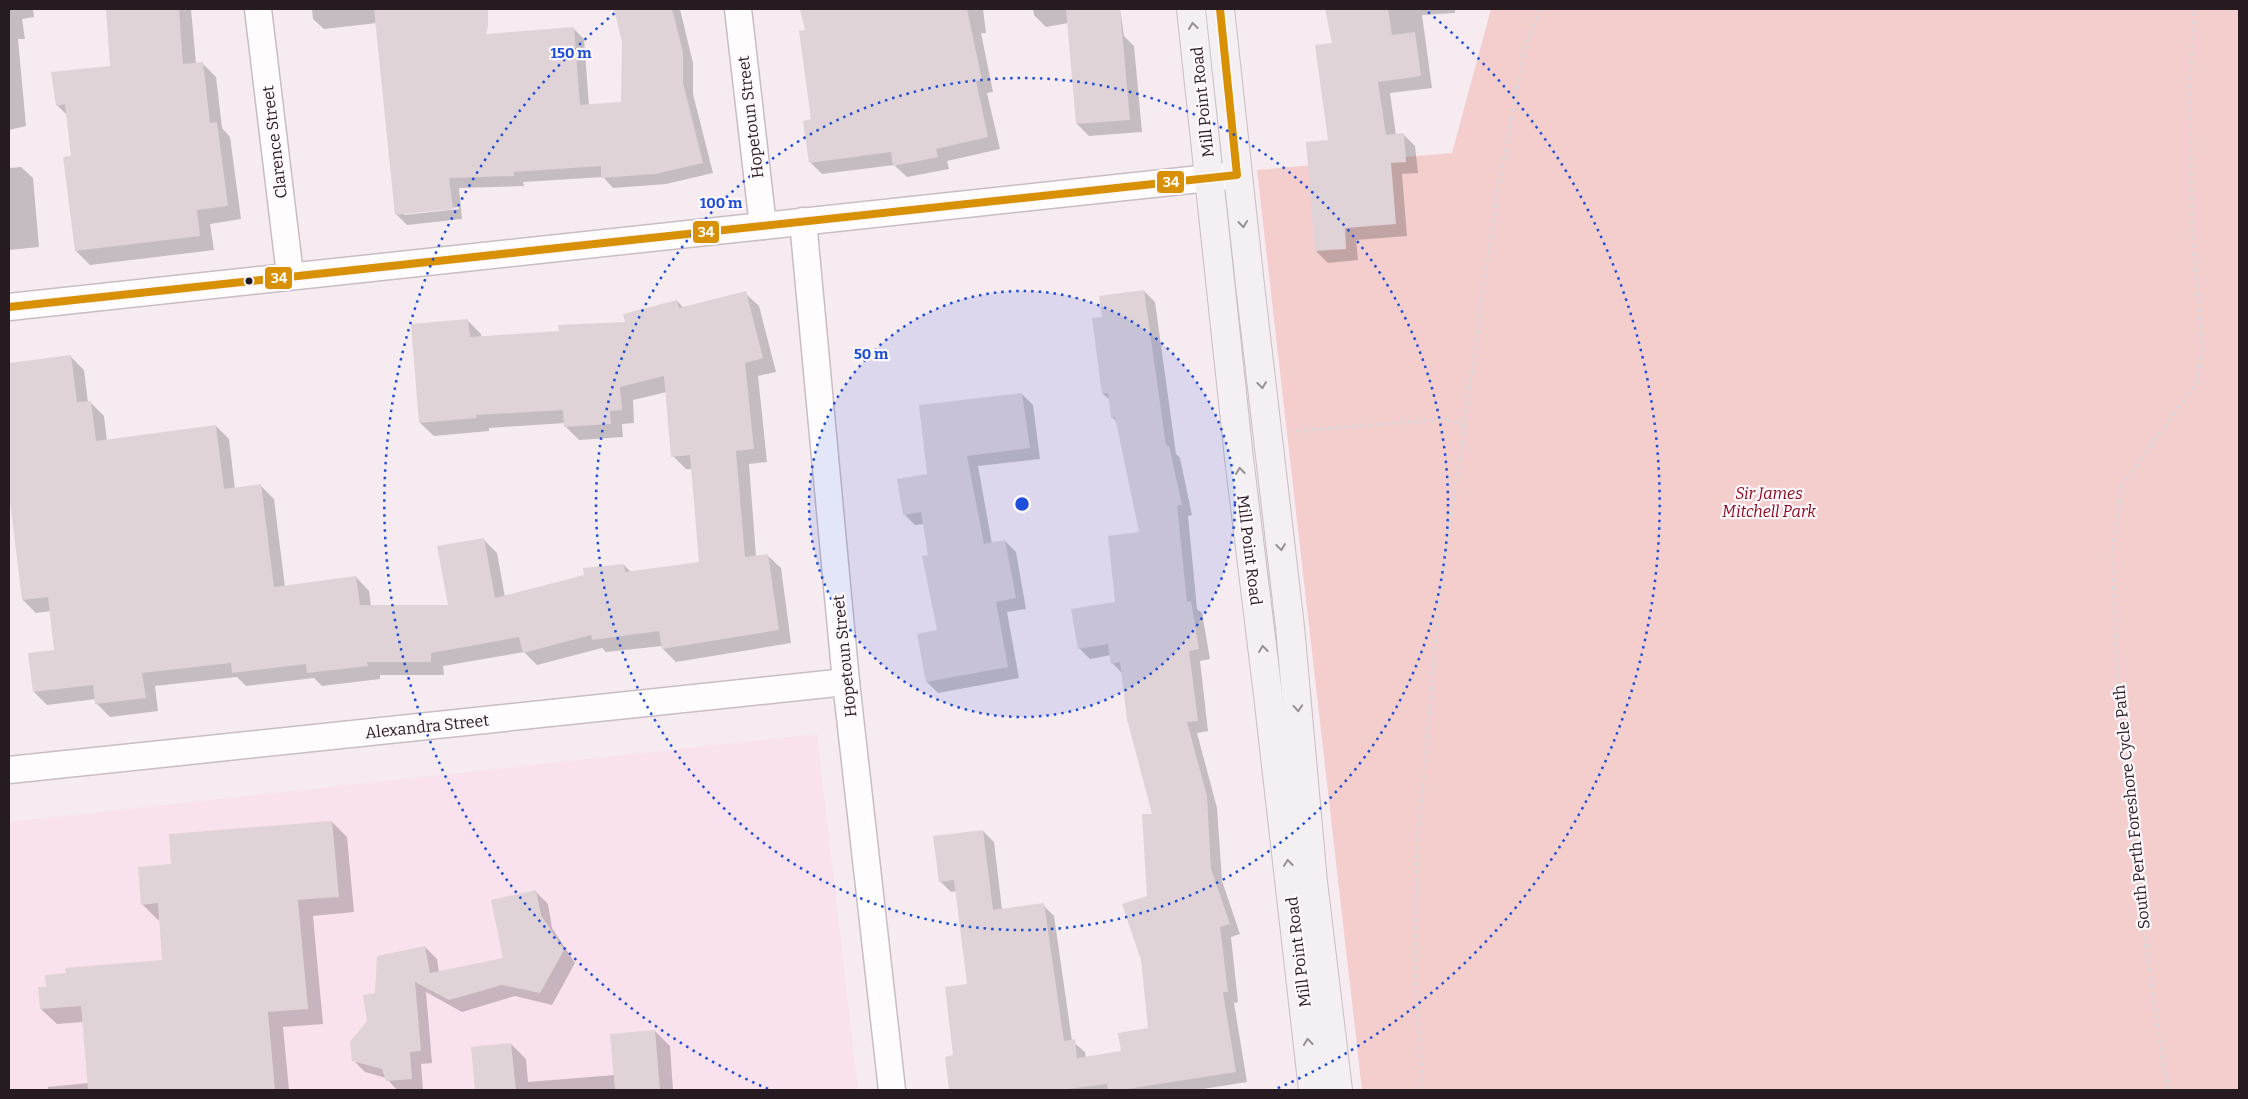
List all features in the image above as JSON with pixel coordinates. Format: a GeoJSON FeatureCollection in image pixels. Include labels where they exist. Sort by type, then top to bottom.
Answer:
{"type":"FeatureCollection","features":[{"type":"Feature","properties":{"kind":"main road","name":"Mill Point Road"},"geometry":{"type":"LineString","coordinates":[[1191,9],[1238,449],[1313,1090]]}},
{"type":"Feature","properties":{"kind":"main road","name":"Mill Point Road"},"geometry":{"type":"LineString","coordinates":[[1220,9],[1237,176],[1290,627],[1313,882],[1338,1090]]}},
{"type":"Feature","properties":{"kind":"street","name":"Clarence Street"},"geometry":{"type":"LineString","coordinates":[[258,9],[290,276]]}},
{"type":"Feature","properties":{"kind":"street","name":"Hopetoun Street"},"geometry":{"type":"LineString","coordinates":[[738,9],[763,226]]}},
{"type":"Feature","properties":{"kind":"street"},"geometry":{"type":"LineString","coordinates":[[9,307],[1237,176]]}},
{"type":"Feature","properties":{"kind":"street","name":"Hopetoun Street"},"geometry":{"type":"LineString","coordinates":[[803,221],[846,682],[892,1090]]}},
{"type":"Feature","properties":{"kind":"street","name":"Alexandra Street"},"geometry":{"type":"LineString","coordinates":[[9,770],[846,682]]}},
{"type":"Feature","properties":{"kind":"path"},"geometry":{"type":"LineString","coordinates":[[1423,1090],[1415,970],[1418,839],[1440,594],[1497,194],[1524,48],[1540,9]]}},
{"type":"Feature","properties":{"kind":"path","name":"South Perth Foreshore Cycle Path"},"geometry":{"type":"LineString","coordinates":[[2170,1090],[2164,1069],[2138,895],[2119,727],[2112,551],[2122,485],[2196,384],[2204,348],[2192,236],[2190,85],[2194,9]]}},
{"type":"Feature","properties":{"kind":"path"},"geometry":{"type":"LineString","coordinates":[[1295,431],[1446,419],[1464,424]]}},
{"type":"Feature","properties":{"kind":"shaded area"},"geometry":{"type":"Polygon","coordinates":[[[817,734],[858,1090],[9,1090],[9,822],[817,734]]]}},
{"type":"Feature","properties":{"kind":"green space","name":"Sir James Mitchell Park"},"geometry":{"type":"Polygon","coordinates":[[[1491,9],[2239,9],[2239,1090],[1362,1090],[1257,170],[1452,153],[1491,9]]]}},
{"type":"Feature","properties":{"kind":"building"},"geometry":{"type":"Polygon","coordinates":[[[106,9],[179,9],[183,64],[203,62],[210,123],[217,122],[228,206],[197,210],[200,236],[75,251],[63,157],[71,156],[65,104],[56,106],[51,72],[110,66],[106,9]]]}},
{"type":"Feature","properties":{"kind":"building"},"geometry":{"type":"Polygon","coordinates":[[[374,9],[488,9],[486,34],[574,27],[580,105],[621,102],[622,42],[614,9],[672,9],[683,52],[683,83],[703,163],[655,174],[601,178],[601,166],[514,172],[514,176],[449,178],[453,209],[395,215],[374,9]]]}},
{"type":"Feature","properties":{"kind":"building"},"geometry":{"type":"Polygon","coordinates":[[[800,9],[967,9],[982,80],[976,81],[988,137],[936,149],[938,157],[893,166],[891,152],[809,163],[803,121],[811,119],[799,31],[805,30],[800,9]]]}},
{"type":"Feature","properties":{"kind":"building"},"geometry":{"type":"Polygon","coordinates":[[[1066,9],[1120,9],[1130,120],[1076,124],[1066,9]]]}},
{"type":"Feature","properties":{"kind":"building"},"geometry":{"type":"Polygon","coordinates":[[[1325,9],[1388,9],[1392,35],[1415,32],[1421,76],[1378,82],[1386,135],[1404,133],[1406,162],[1391,163],[1396,224],[1345,228],[1346,249],[1315,251],[1306,142],[1328,140],[1315,45],[1332,43],[1325,9]]]}},
{"type":"Feature","properties":{"kind":"building"},"geometry":{"type":"Polygon","coordinates":[[[1144,290],[1166,446],[1169,446],[1182,505],[1177,505],[1187,602],[1191,601],[1199,649],[1189,651],[1198,721],[1187,722],[1207,796],[1211,869],[1230,924],[1220,927],[1228,992],[1223,992],[1236,1072],[1121,1090],[1108,1090],[1107,1084],[1061,1090],[949,1090],[945,1057],[953,1055],[945,987],[967,984],[954,880],[939,882],[933,836],[983,830],[993,910],[1044,903],[1064,1041],[1075,1039],[1077,1058],[1121,1051],[1118,1033],[1148,1028],[1141,960],[1122,904],[1147,896],[1142,814],[1152,814],[1127,719],[1120,662],[1111,664],[1108,644],[1078,649],[1071,609],[1115,602],[1108,536],[1139,532],[1115,417],[1111,418],[1108,393],[1102,394],[1092,318],[1102,317],[1099,296],[1144,290]]]}},
{"type":"Feature","properties":{"kind":"building"},"geometry":{"type":"Polygon","coordinates":[[[746,291],[763,358],[745,363],[754,449],[736,451],[745,557],[768,554],[779,630],[662,649],[659,631],[592,640],[591,635],[523,653],[519,637],[431,653],[431,662],[367,662],[368,666],[307,673],[306,664],[232,673],[231,663],[142,673],[146,698],[95,704],[93,685],[33,692],[28,653],[54,650],[48,597],[22,600],[9,493],[9,363],[71,355],[77,402],[91,401],[96,441],[216,425],[224,489],[261,484],[274,587],[356,576],[360,605],[448,605],[437,546],[484,538],[495,598],[584,575],[583,568],[624,564],[625,572],[699,562],[690,455],[671,457],[664,376],[620,387],[622,410],[610,411],[611,424],[564,427],[563,410],[476,415],[477,418],[419,423],[411,324],[468,319],[470,337],[559,331],[558,325],[625,322],[623,314],[677,300],[679,308],[746,291]]]}},
{"type":"Feature","properties":{"kind":"building"},"geometry":{"type":"Polygon","coordinates":[[[1022,393],[1030,448],[967,456],[984,544],[1005,540],[1016,598],[996,602],[1008,667],[926,682],[917,634],[937,630],[922,556],[928,555],[921,512],[903,515],[897,479],[927,474],[919,405],[1022,393]]]}},
{"type":"Feature","properties":{"kind":"building"},"geometry":{"type":"Polygon","coordinates":[[[332,821],[339,897],[298,900],[308,1009],[268,1012],[275,1090],[88,1090],[81,1006],[40,1009],[38,987],[46,987],[45,975],[66,973],[65,968],[162,960],[158,903],[141,905],[138,867],[171,864],[169,834],[332,821]]]}},
{"type":"Feature","properties":{"kind":"building"},"geometry":{"type":"Polygon","coordinates":[[[536,890],[541,915],[564,950],[540,993],[502,985],[449,1000],[415,982],[421,1051],[410,1052],[412,1079],[386,1081],[382,1069],[352,1061],[350,1042],[367,1021],[363,995],[375,993],[377,956],[425,946],[430,973],[503,958],[491,900],[536,890]]]}},
{"type":"Feature","properties":{"kind":"building"},"geometry":{"type":"Polygon","coordinates":[[[655,1030],[660,1090],[615,1090],[610,1034],[655,1030]]]}},
{"type":"Feature","properties":{"kind":"building"},"geometry":{"type":"Polygon","coordinates":[[[511,1043],[516,1090],[475,1090],[471,1047],[511,1043]]]}},
{"type":"Feature","properties":{"kind":"transit line","name":"34"},"geometry":{"type":"LineString","coordinates":[[9,307],[1237,175],[1220,9]]}}]}
